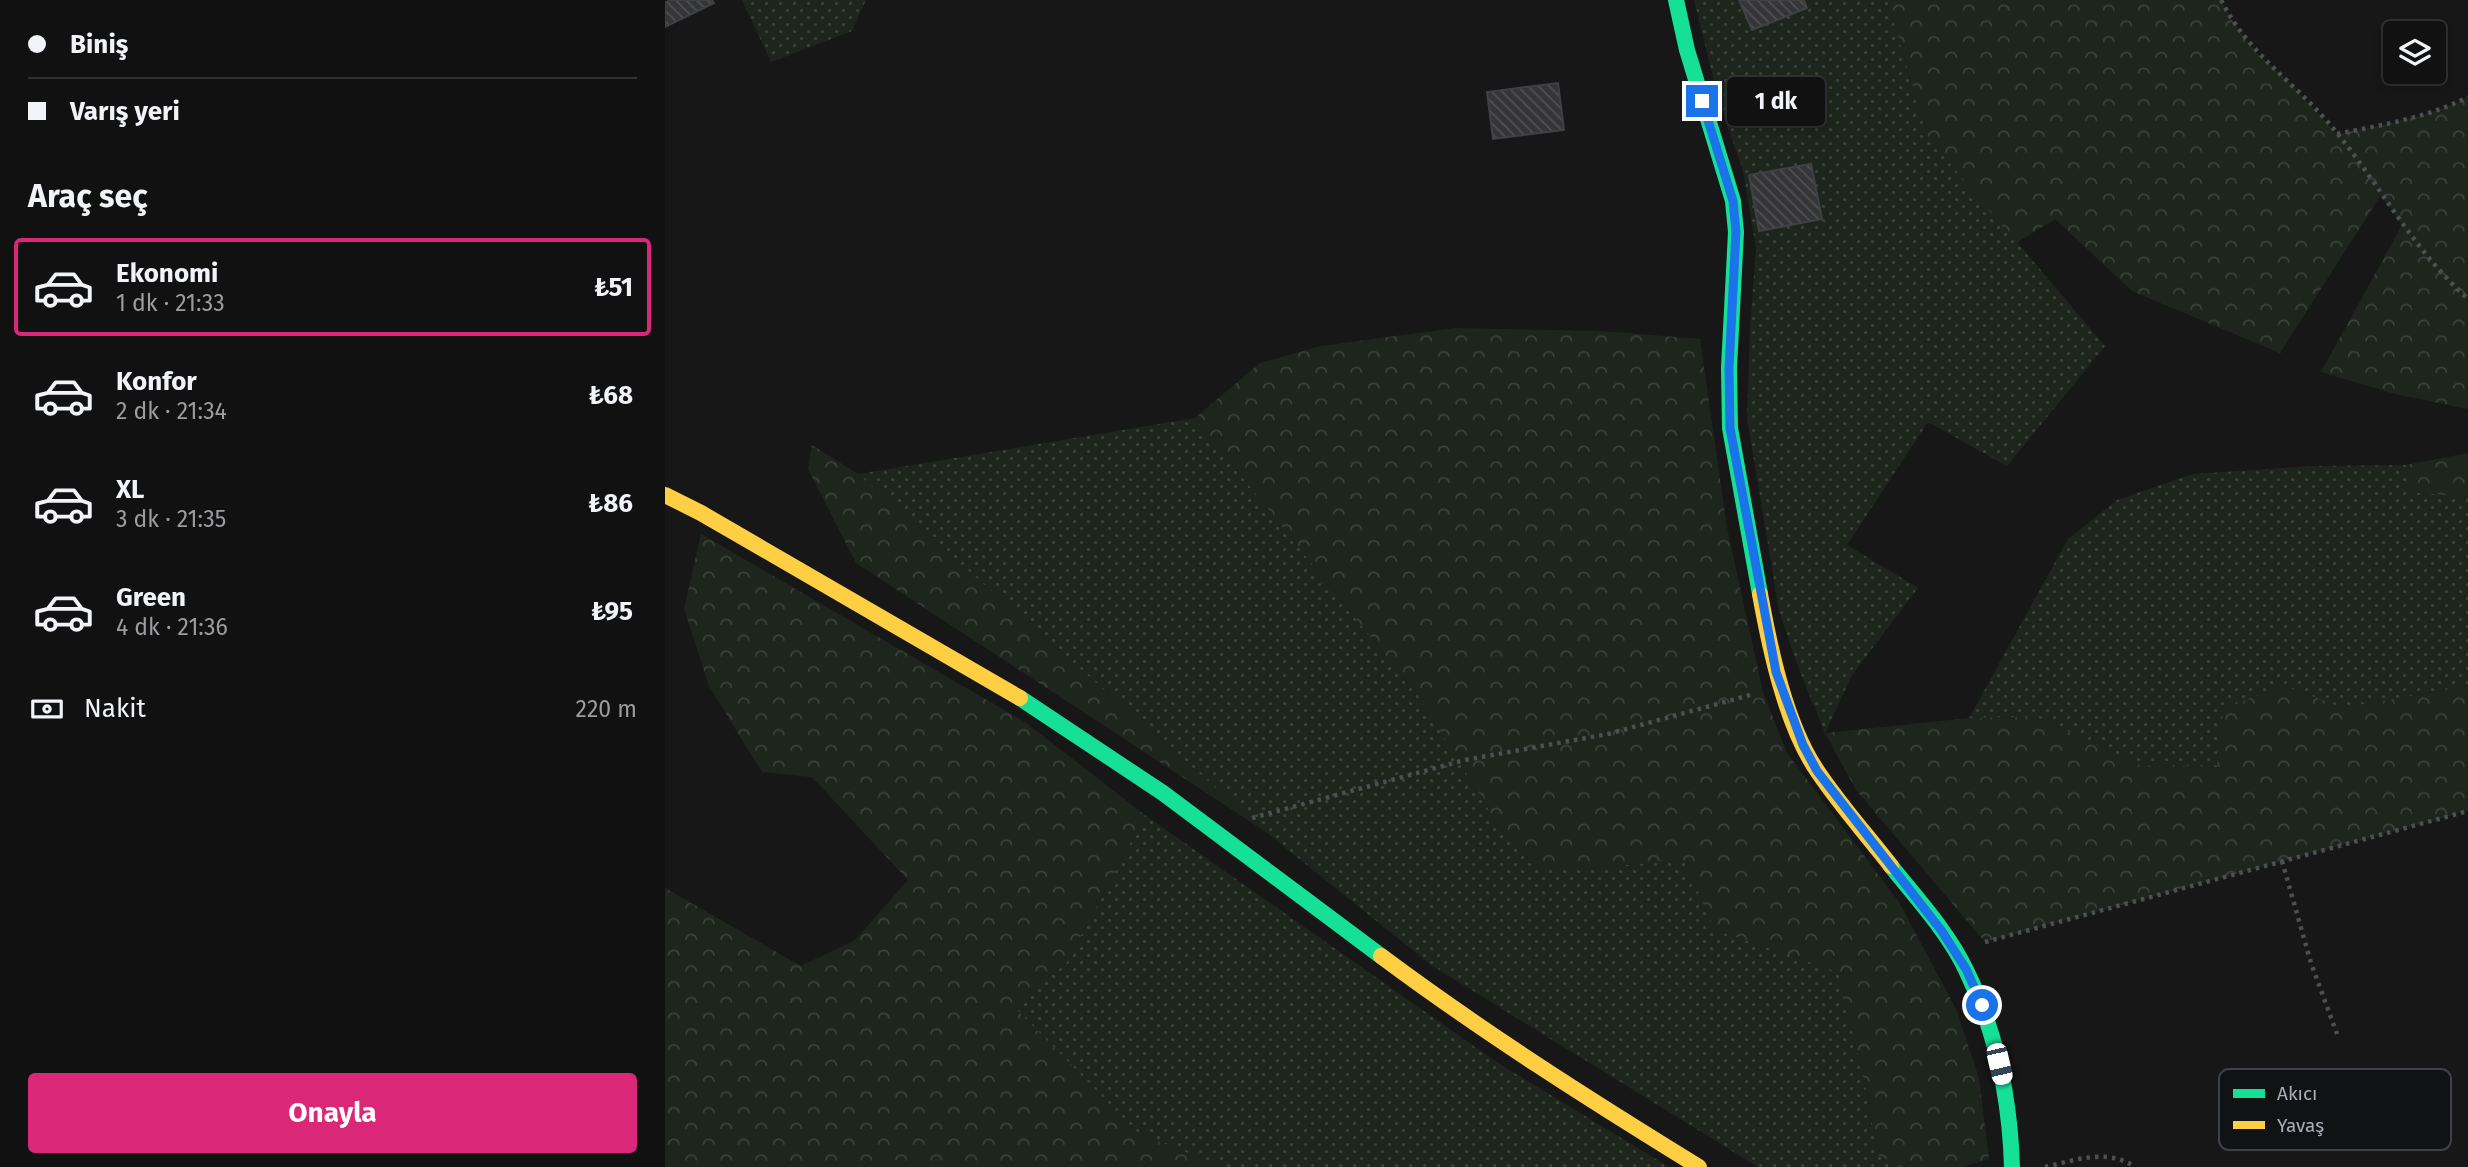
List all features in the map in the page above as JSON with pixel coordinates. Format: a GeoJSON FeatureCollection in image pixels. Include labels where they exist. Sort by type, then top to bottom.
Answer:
{"type":"FeatureCollection","features":[{"type":"Feature","properties":{"kind":"street"},"geometry":{"type":"LineString","coordinates":[[1676,0],[1687,50],[1733,201],[1736,232],[1729,378],[1730,428],[1776,672],[1803,745],[1817,771],[1941,930],[1966,969],[1982,1005],[1995,1045],[2011,1125],[2012,1167]]}},
{"type":"Feature","properties":{"kind":"street"},"geometry":{"type":"LineString","coordinates":[[665,495],[701,513],[1037,708],[1163,793],[1451,1008],[1578,1093],[1699,1167]]}},
{"type":"Feature","properties":{"kind":"path"},"geometry":{"type":"LineString","coordinates":[[2221,0],[2255,51],[2308,101],[2337,134],[2365,169],[2402,225],[2447,281],[2468,299]]}},
{"type":"Feature","properties":{"kind":"path"},"geometry":{"type":"LineString","coordinates":[[2337,134],[2424,115],[2468,97]]}},
{"type":"Feature","properties":{"kind":"path"},"geometry":{"type":"LineString","coordinates":[[1252,819],[1465,760],[1608,734],[1781,687]]}},
{"type":"Feature","properties":{"kind":"path"},"geometry":{"type":"LineString","coordinates":[[1954,950],[2468,811]]}},
{"type":"Feature","properties":{"kind":"path"},"geometry":{"type":"LineString","coordinates":[[2281,861],[2311,963],[2337,1034]]}},
{"type":"Feature","properties":{"kind":"path"},"geometry":{"type":"LineString","coordinates":[[2045,1167],[2091,1157],[2111,1156],[2127,1161],[2135,1167]]}},
{"type":"Feature","properties":{"kind":"green space"},"geometry":{"type":"Polygon","coordinates":[[[742,0],[866,0],[852,31],[771,62],[742,0]]]}},
{"type":"Feature","properties":{"kind":"green space"},"geometry":{"type":"Polygon","coordinates":[[[1694,0],[1887,0],[1928,137],[2105,346],[2007,466],[1928,422],[1847,545],[1918,588],[1852,675],[1825,733],[1779,611],[1747,418],[1756,248],[1743,171],[1719,102],[1694,0]]]}},
{"type":"Feature","properties":{"kind":"green space"},"geometry":{"type":"Polygon","coordinates":[[[1887,0],[2221,0],[2255,51],[2288,81],[2337,134],[2421,116],[2468,97],[2468,409],[2395,394],[2321,372],[2402,225],[2381,195],[2280,353],[2132,291],[2055,219],[2016,243],[1928,137],[1887,0]]]}},
{"type":"Feature","properties":{"kind":"green space"},"geometry":{"type":"Polygon","coordinates":[[[1455,328],[1602,331],[1700,339],[1727,528],[1763,692],[1787,753],[1899,902],[1956,1009],[1979,1078],[1989,1159],[1962,1167],[1904,1167],[1878,1155],[1865,1084],[1838,972],[1715,930],[1684,860],[1590,868],[1538,868],[1504,834],[1419,697],[1195,418],[1260,363],[1321,346],[1455,328]]]}},
{"type":"Feature","properties":{"kind":"green space"},"geometry":{"type":"Polygon","coordinates":[[[1195,418],[1419,697],[1504,834],[1538,868],[1590,868],[1684,860],[1716,930],[1838,972],[1865,1084],[1878,1154],[1904,1167],[1758,1167],[1431,965],[1266,832],[858,474],[1195,418]]]}},
{"type":"Feature","properties":{"kind":"green space"},"geometry":{"type":"Polygon","coordinates":[[[812,445],[858,474],[1266,832],[856,563],[808,469],[812,445]]]}},
{"type":"Feature","properties":{"kind":"green space"},"geometry":{"type":"Polygon","coordinates":[[[2468,453],[2468,497],[2411,492],[2406,465],[2468,453]]]}},
{"type":"Feature","properties":{"kind":"green space"},"geometry":{"type":"Polygon","coordinates":[[[2406,465],[2411,492],[2468,497],[2468,686],[2343,708],[2282,685],[2217,767],[2140,765],[2037,717],[1969,718],[2068,539],[2117,500],[2193,474],[2316,466],[2406,465]]]}},
{"type":"Feature","properties":{"kind":"green space"},"geometry":{"type":"Polygon","coordinates":[[[701,534],[1025,722],[1145,815],[1067,962],[1012,1005],[1138,1133],[1222,1167],[665,1167],[665,888],[801,966],[855,940],[908,880],[812,777],[762,772],[709,686],[684,609],[701,534]]]}},
{"type":"Feature","properties":{"kind":"green space"},"geometry":{"type":"Polygon","coordinates":[[[2283,685],[2343,708],[2468,686],[2468,811],[1985,942],[1856,790],[1825,733],[1969,718],[2037,717],[2140,765],[2217,767],[2223,709],[2283,685]]]}},
{"type":"Feature","properties":{"kind":"green space"},"geometry":{"type":"Polygon","coordinates":[[[1145,815],[1495,1061],[1669,1167],[1222,1167],[1138,1133],[1012,1005],[1067,962],[1145,815]]]}},
{"type":"Feature","properties":{"kind":"building"},"geometry":{"type":"Polygon","coordinates":[[[670,0],[712,0],[714,3],[665,27],[665,3],[670,0]]]}},
{"type":"Feature","properties":{"kind":"building"},"geometry":{"type":"Polygon","coordinates":[[[1739,0],[1804,0],[1807,8],[1752,30],[1739,0]]]}},
{"type":"Feature","properties":{"kind":"building"},"geometry":{"type":"Polygon","coordinates":[[[1558,83],[1564,130],[1493,139],[1487,92],[1558,83]]]}},
{"type":"Feature","properties":{"kind":"building"},"geometry":{"type":"Polygon","coordinates":[[[1811,164],[1822,219],[1759,231],[1749,175],[1811,164]]]}},
{"type":"Feature","properties":{"kind":"traffic: fast"},"geometry":{"type":"LineString","coordinates":[[1676,0],[1687,50],[1733,201],[1736,232],[1729,368],[1730,428],[1760,594]]}},
{"type":"Feature","properties":{"kind":"traffic: fast"},"geometry":{"type":"LineString","coordinates":[[1020,698],[1163,793],[1381,956]]}},
{"type":"Feature","properties":{"kind":"traffic: fast"},"geometry":{"type":"LineString","coordinates":[[1891,866],[1950,942],[1977,993],[1999,1066],[2008,1117],[2012,1167]]}},
{"type":"Feature","properties":{"kind":"traffic: slow"},"geometry":{"type":"LineString","coordinates":[[665,495],[701,513],[1020,698]]}},
{"type":"Feature","properties":{"kind":"traffic: slow"},"geometry":{"type":"LineString","coordinates":[[1760,594],[1781,686],[1797,733],[1818,772],[1891,866]]}},
{"type":"Feature","properties":{"kind":"traffic: slow"},"geometry":{"type":"LineString","coordinates":[[1381,956],[1537,1065],[1699,1167]]}},
{"type":"Feature","properties":{"kind":"route"},"geometry":{"type":"LineString","coordinates":[[1702,101],[1733,201],[1736,232],[1728,398],[1730,428],[1776,672],[1803,745],[1817,771],[1941,930],[1966,969],[1982,1005]]}}]}
